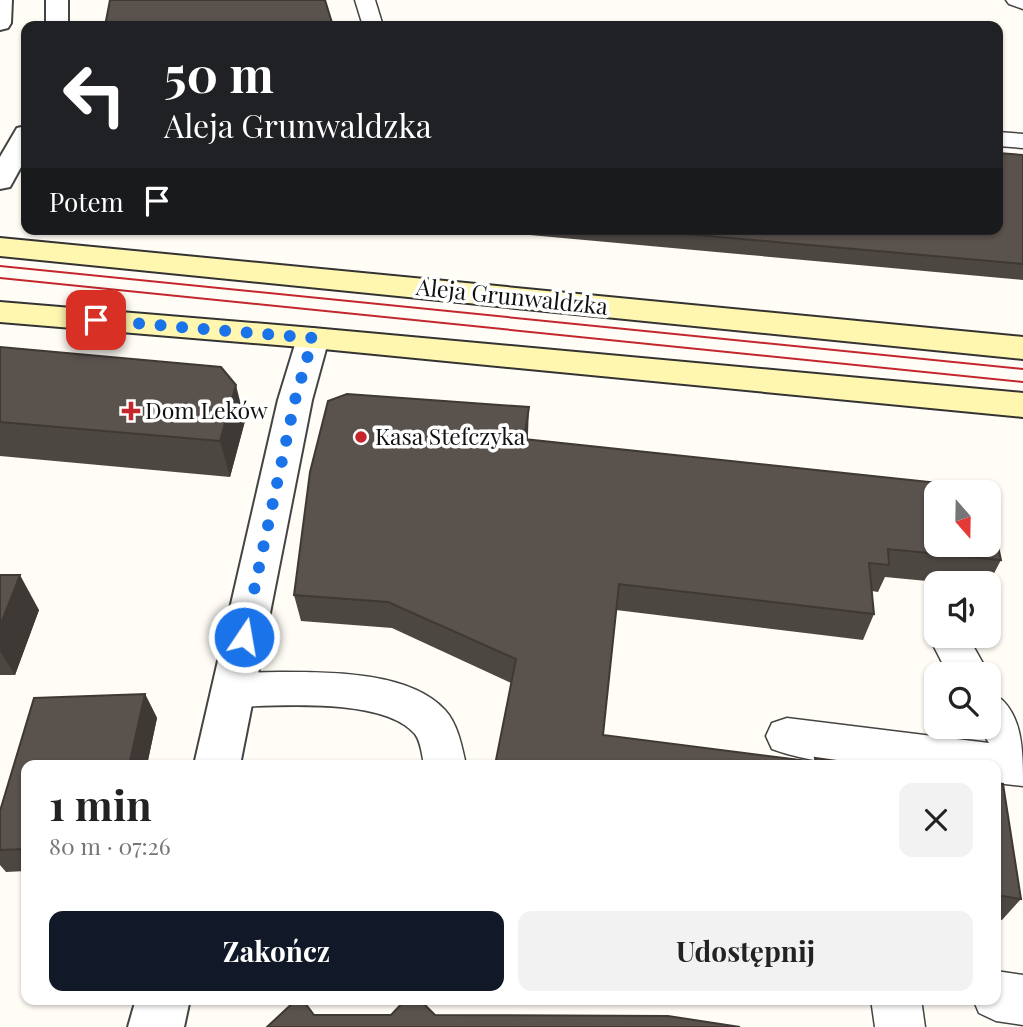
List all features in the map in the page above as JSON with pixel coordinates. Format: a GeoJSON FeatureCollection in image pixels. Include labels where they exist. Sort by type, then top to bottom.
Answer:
{"type":"FeatureCollection","features":[{"type":"Feature","properties":{"kind":"main road","name":"Aleja Grunwaldzka"},"geometry":{"type":"LineString","coordinates":[[0,247],[1023,348]]}},
{"type":"Feature","properties":{"kind":"main road"},"geometry":{"type":"LineString","coordinates":[[3,316],[313,338],[1023,405]]}},
{"type":"Feature","properties":{"kind":"street"},"geometry":{"type":"LineString","coordinates":[[0,23],[1,0]]}},
{"type":"Feature","properties":{"kind":"street"},"geometry":{"type":"LineString","coordinates":[[57,0],[57,21]]}},
{"type":"Feature","properties":{"kind":"street"},"geometry":{"type":"LineString","coordinates":[[0,181],[21,143]]}},
{"type":"Feature","properties":{"kind":"street"},"geometry":{"type":"LineString","coordinates":[[218,760],[295,400],[313,338]]}},
{"type":"Feature","properties":{"kind":"street"},"geometry":{"type":"LineString","coordinates":[[156,1027],[162,1005]]}},
{"type":"Feature","properties":{"kind":"lane"},"geometry":{"type":"LineString","coordinates":[[365,0],[371,21]]}},
{"type":"Feature","properties":{"kind":"lane"},"geometry":{"type":"LineString","coordinates":[[1016,0],[1023,3]]}},
{"type":"Feature","properties":{"kind":"lane"},"geometry":{"type":"LineString","coordinates":[[1003,139],[1023,141]]}},
{"type":"Feature","properties":{"kind":"lane"},"geometry":{"type":"LineString","coordinates":[[233,690],[339,690],[409,705],[431,723],[443,760]]}},
{"type":"Feature","properties":{"kind":"lane"},"geometry":{"type":"LineString","coordinates":[[1001,726],[1023,758]]}},
{"type":"Feature","properties":{"kind":"lane"},"geometry":{"type":"LineString","coordinates":[[786,736],[969,760]]}},
{"type":"Feature","properties":{"kind":"lane"},"geometry":{"type":"LineString","coordinates":[[1001,764],[1023,767]]}},
{"type":"Feature","properties":{"kind":"lane"},"geometry":{"type":"LineString","coordinates":[[1001,997],[1023,1000]]}},
{"type":"Feature","properties":{"kind":"lane"},"geometry":{"type":"LineString","coordinates":[[897,1005],[900,1027]]}},
{"type":"Feature","properties":{"kind":"building"},"geometry":{"type":"Polygon","coordinates":[[[110,0],[325,0],[331,21],[106,21],[110,0]]]}},
{"type":"Feature","properties":{"kind":"building"},"geometry":{"type":"Polygon","coordinates":[[[1003,153],[1023,155],[1023,264],[697,235],[1003,235],[1003,153]]]}},
{"type":"Feature","properties":{"kind":"building"},"geometry":{"type":"Polygon","coordinates":[[[0,347],[221,367],[236,385],[220,441],[0,422],[0,347]]]}},
{"type":"Feature","properties":{"kind":"building"},"geometry":{"type":"Polygon","coordinates":[[[347,394],[529,407],[524,439],[924,482],[924,553],[888,549],[889,565],[869,563],[874,614],[619,584],[603,735],[800,760],[496,760],[516,659],[388,602],[294,595],[310,472],[328,401],[347,394]]]}},
{"type":"Feature","properties":{"kind":"building"},"geometry":{"type":"Polygon","coordinates":[[[970,557],[1000,557],[1001,560],[970,557]]]}},
{"type":"Feature","properties":{"kind":"building"},"geometry":{"type":"Polygon","coordinates":[[[0,575],[20,575],[0,626],[0,575]]]}},
{"type":"Feature","properties":{"kind":"building"},"geometry":{"type":"Polygon","coordinates":[[[145,694],[130,760],[21,760],[21,849],[0,850],[0,811],[34,698],[145,694]]]}},
{"type":"Feature","properties":{"kind":"building"},"geometry":{"type":"Polygon","coordinates":[[[1001,784],[1003,784],[1021,899],[1001,896],[1001,784]]]}},
{"type":"Feature","properties":{"kind":"building"},"geometry":{"type":"Polygon","coordinates":[[[291,1005],[306,1005],[314,1015],[391,1015],[400,1005],[425,1005],[435,1015],[668,1016],[740,1027],[267,1027],[291,1005]]]}},
{"type":"Feature","properties":{"kind":"tram line"},"geometry":{"type":"LineString","coordinates":[[0,266],[1023,369]]}},
{"type":"Feature","properties":{"kind":"tram line"},"geometry":{"type":"LineString","coordinates":[[0,278],[1023,382]]}},
{"type":"Feature","properties":{"kind":"place","name":"Dom Leków"},"geometry":{"type":"Point","coordinates":[131,411]}},
{"type":"Feature","properties":{"kind":"place","name":"Kasa Stefczyka"},"geometry":{"type":"Point","coordinates":[361,437]}},
{"type":"Feature","properties":{"kind":"route"},"geometry":{"type":"LineString","coordinates":[[96,320],[313,338],[295,400],[244,637]]}}]}
